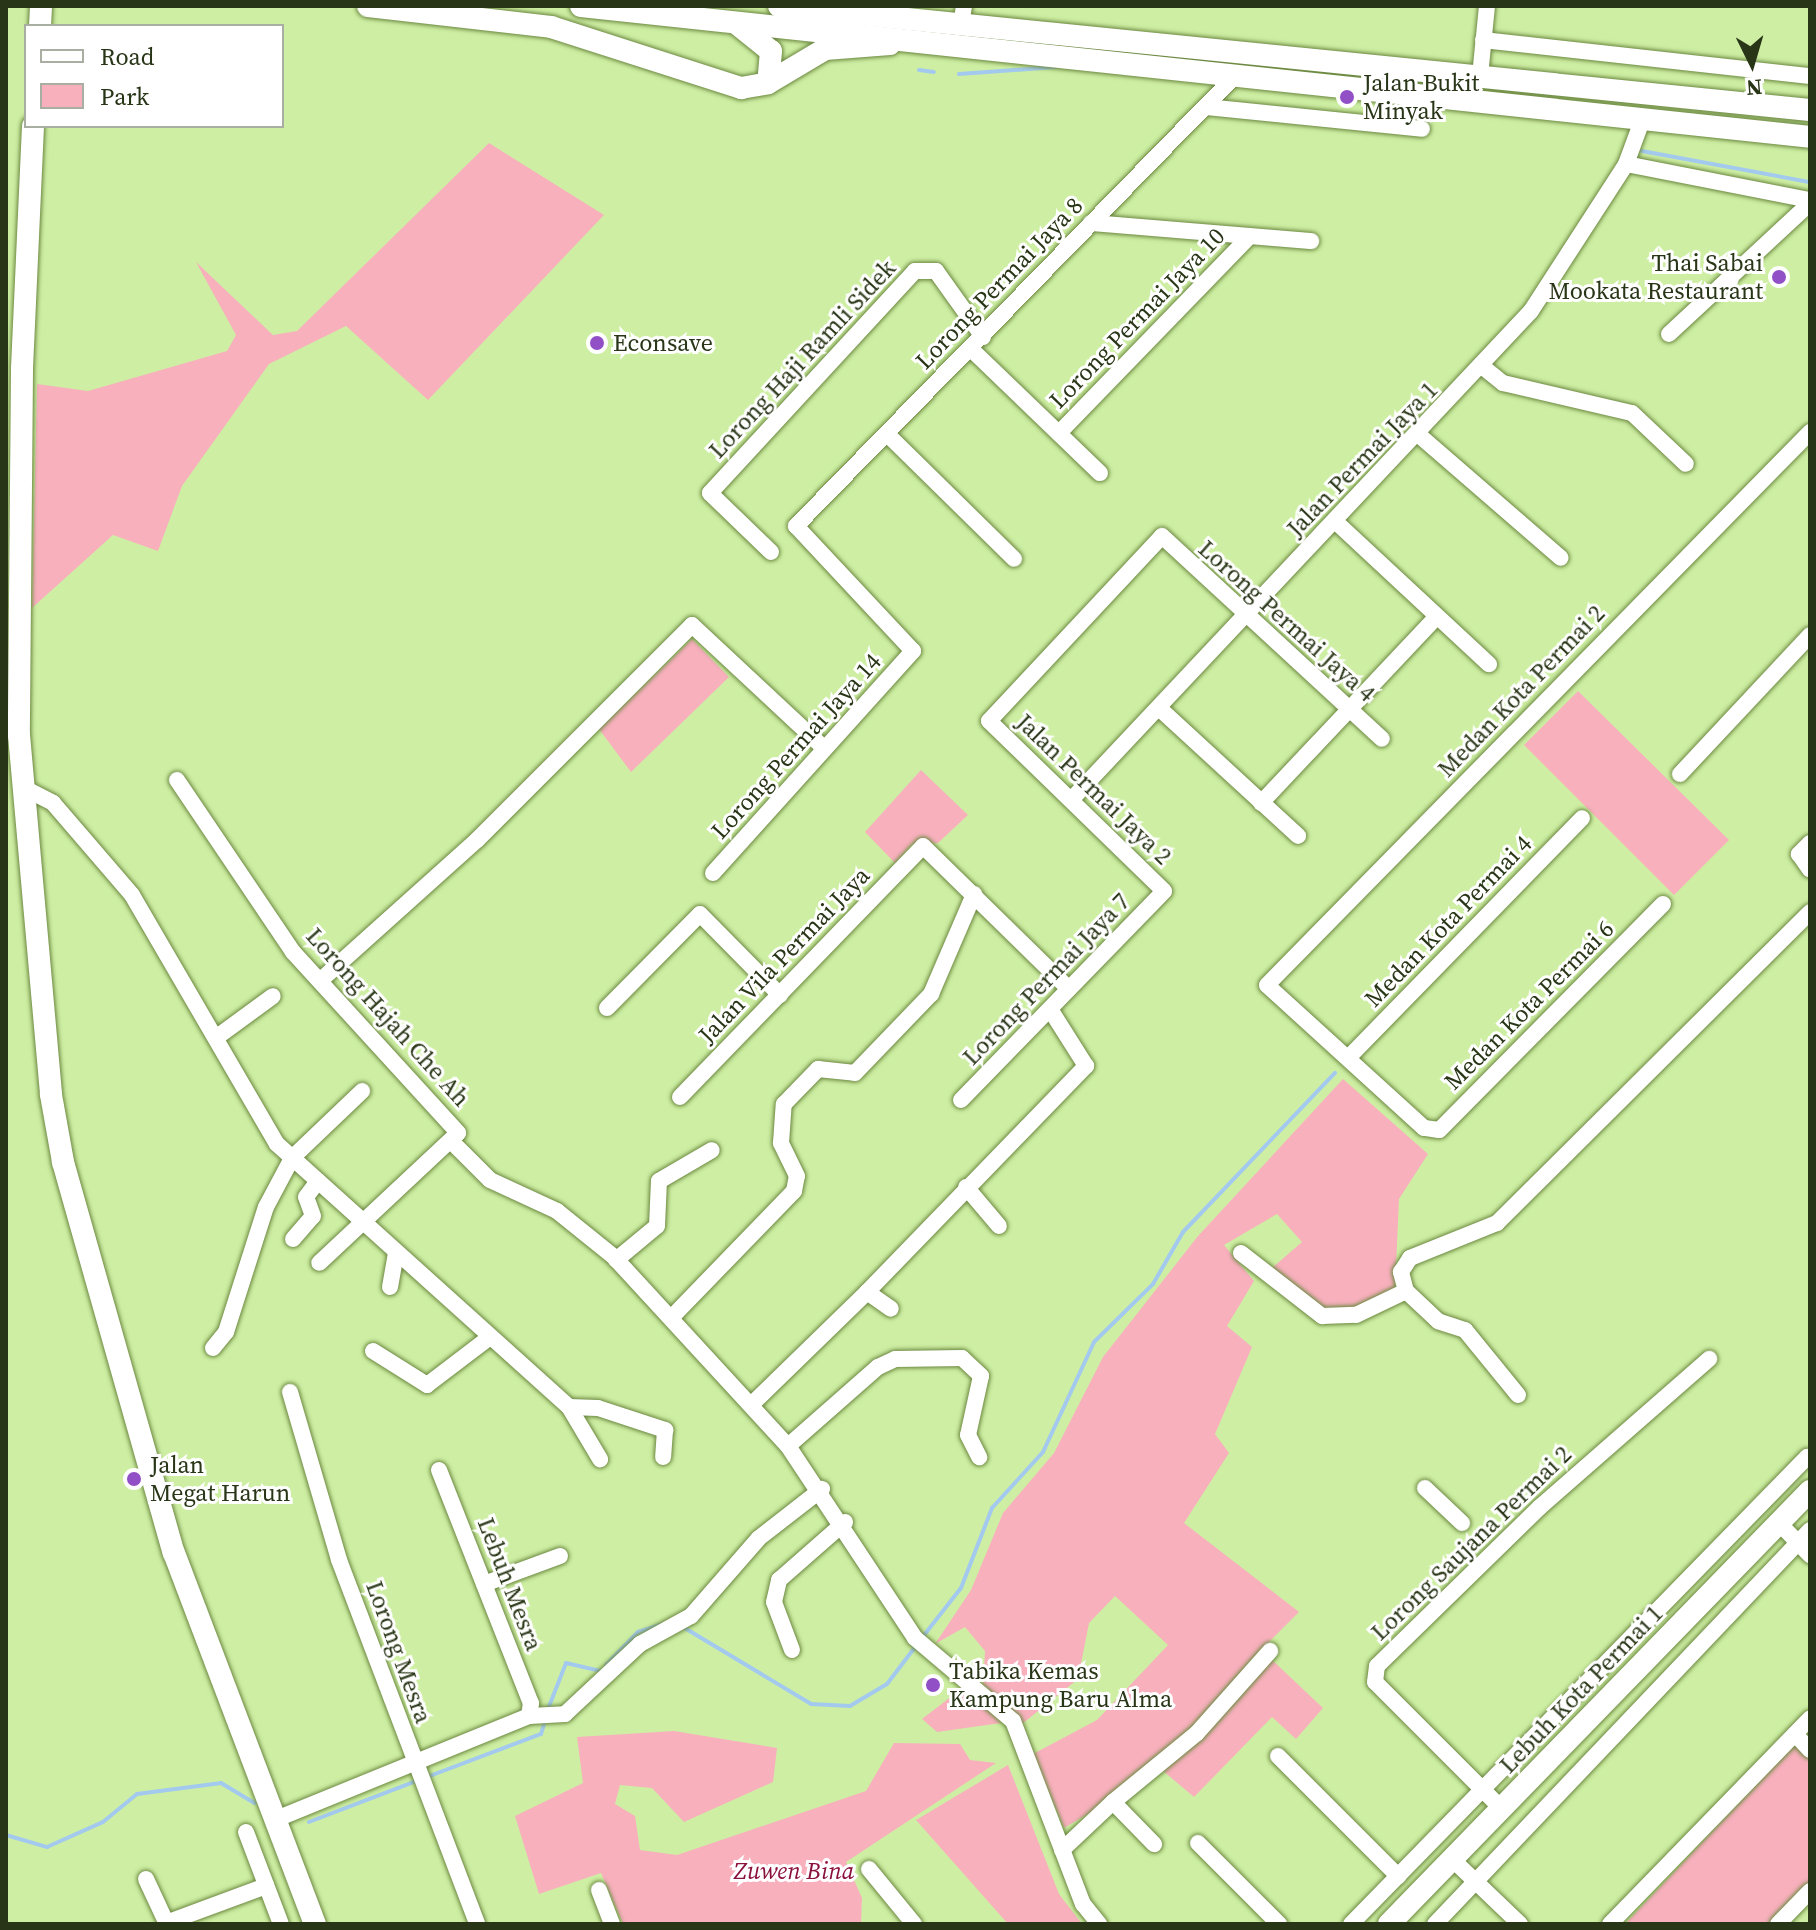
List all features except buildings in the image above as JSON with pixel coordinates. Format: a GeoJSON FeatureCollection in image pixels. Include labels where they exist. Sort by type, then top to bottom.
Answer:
{"type":"FeatureCollection","features":[{"type":"Feature","properties":{"kind":"main road"},"geometry":{"type":"LineString","coordinates":[[368,6],[551,27],[741,88],[768,83],[825,49],[903,42]]}},
{"type":"Feature","properties":{"kind":"main road"},"geometry":{"type":"LineString","coordinates":[[581,6],[1810,137]]}},
{"type":"Feature","properties":{"kind":"main road"},"geometry":{"type":"LineString","coordinates":[[779,6],[962,16],[1480,76],[1810,110]]}},
{"type":"Feature","properties":{"kind":"main road"},"geometry":{"type":"LineString","coordinates":[[730,21],[771,51],[768,83]]}},
{"type":"Feature","properties":{"kind":"main road"},"geometry":{"type":"LineString","coordinates":[[33,128],[22,370],[19,735],[63,1162],[174,1553],[315,1924]]}},
{"type":"Feature","properties":{"kind":"main road","name":"Lebuh Kota Permai 1"},"geometry":{"type":"LineString","coordinates":[[1389,1924],[1810,1491]]}},
{"type":"Feature","properties":{"kind":"street"},"geometry":{"type":"LineString","coordinates":[[1480,76],[1487,6]]}},
{"type":"Feature","properties":{"kind":"street"},"geometry":{"type":"LineString","coordinates":[[1483,40],[1810,76]]}},
{"type":"Feature","properties":{"kind":"street","name":"Lorong Permai Jaya 8"},"geometry":{"type":"LineString","coordinates":[[913,651],[796,526],[1237,74]]}},
{"type":"Feature","properties":{"kind":"street"},"geometry":{"type":"LineString","coordinates":[[1207,107],[1422,129]]}},
{"type":"Feature","properties":{"kind":"street","name":"Jalan Permai Jaya 1"},"geometry":{"type":"LineString","coordinates":[[1071,800],[1420,436],[1531,311],[1626,164],[1643,118]]}},
{"type":"Feature","properties":{"kind":"street"},"geometry":{"type":"LineString","coordinates":[[1626,164],[1810,201]]}},
{"type":"Feature","properties":{"kind":"street"},"geometry":{"type":"LineString","coordinates":[[1669,334],[1810,201]]}},
{"type":"Feature","properties":{"kind":"street"},"geometry":{"type":"LineString","coordinates":[[1091,223],[1311,241]]}},
{"type":"Feature","properties":{"kind":"street","name":"Lorong Permai Jaya 10"},"geometry":{"type":"LineString","coordinates":[[1059,433],[1250,236]]}},
{"type":"Feature","properties":{"kind":"street","name":"Lorong Haji Ramli Sidek"},"geometry":{"type":"LineString","coordinates":[[771,552],[710,493],[915,271],[936,271],[977,343]]}},
{"type":"Feature","properties":{"kind":"street"},"geometry":{"type":"LineString","coordinates":[[977,343],[1100,473]]}},
{"type":"Feature","properties":{"kind":"street"},"geometry":{"type":"LineString","coordinates":[[1483,367],[1503,383],[1632,413],[1686,464]]}},
{"type":"Feature","properties":{"kind":"street","name":"Medan Kota Permai 2"},"geometry":{"type":"LineString","coordinates":[[1348,1058],[1267,985],[1810,432]]}},
{"type":"Feature","properties":{"kind":"street"},"geometry":{"type":"LineString","coordinates":[[887,434],[1014,559]]}},
{"type":"Feature","properties":{"kind":"street"},"geometry":{"type":"LineString","coordinates":[[1420,436],[1561,558]]}},
{"type":"Feature","properties":{"kind":"street"},"geometry":{"type":"LineString","coordinates":[[1336,522],[1489,664]]}},
{"type":"Feature","properties":{"kind":"street","name":"Lorong Permai Jaya 4"},"geometry":{"type":"LineString","coordinates":[[989,721],[1162,536],[1245,617],[1382,739]]}},
{"type":"Feature","properties":{"kind":"street"},"geometry":{"type":"LineString","coordinates":[[1261,803],[1436,617]]}},
{"type":"Feature","properties":{"kind":"street"},"geometry":{"type":"LineString","coordinates":[[322,979],[477,840],[692,625],[824,748]]}},
{"type":"Feature","properties":{"kind":"street"},"geometry":{"type":"LineString","coordinates":[[1680,774],[1810,635]]}},
{"type":"Feature","properties":{"kind":"street","name":"Lorong Permai Jaya 14"},"geometry":{"type":"LineString","coordinates":[[713,873],[913,651]]}},
{"type":"Feature","properties":{"kind":"street"},"geometry":{"type":"LineString","coordinates":[[1159,708],[1298,836]]}},
{"type":"Feature","properties":{"kind":"street"},"geometry":{"type":"LineString","coordinates":[[6,710],[19,735]]}},
{"type":"Feature","properties":{"kind":"street","name":"Jalan Permai Jaya 2"},"geometry":{"type":"LineString","coordinates":[[989,721],[1164,891]]}},
{"type":"Feature","properties":{"kind":"street","name":"Lorong Hajah Che Ah"},"geometry":{"type":"LineString","coordinates":[[177,780],[293,952],[322,979],[490,1180],[557,1211],[616,1260],[788,1446],[845,1522],[915,1638],[1013,1721],[1062,1850]]}},
{"type":"Feature","properties":{"kind":"street"},"geometry":{"type":"LineString","coordinates":[[22,787],[53,803],[132,895],[292,1158],[569,1407],[600,1459]]}},
{"type":"Feature","properties":{"kind":"street","name":"Medan Kota Permai 4"},"geometry":{"type":"LineString","coordinates":[[1348,1058],[1582,818]]}},
{"type":"Feature","properties":{"kind":"street","name":"Jalan Vila Permai Jaya"},"geometry":{"type":"LineString","coordinates":[[680,1097],[923,846],[974,894]]}},
{"type":"Feature","properties":{"kind":"street"},"geometry":{"type":"LineString","coordinates":[[1805,848],[1810,870]]}},
{"type":"Feature","properties":{"kind":"street","name":"Lorong Permai Jaya 7"},"geometry":{"type":"LineString","coordinates":[[961,1100],[1164,891]]}},
{"type":"Feature","properties":{"kind":"street"},"geometry":{"type":"LineString","coordinates":[[671,1318],[794,1191],[797,1176],[781,1143],[784,1104],[818,1069],[855,1073],[931,994],[974,894],[1069,989]]}},
{"type":"Feature","properties":{"kind":"street","name":"Medan Kota Permai 6"},"geometry":{"type":"LineString","coordinates":[[1348,1058],[1424,1128],[1439,1130],[1663,904]]}},
{"type":"Feature","properties":{"kind":"street"},"geometry":{"type":"LineString","coordinates":[[1518,1395],[1465,1330],[1438,1321],[1406,1291],[1401,1272],[1410,1258],[1497,1223],[1810,912]]}},
{"type":"Feature","properties":{"kind":"street"},"geometry":{"type":"LineString","coordinates":[[607,1008],[700,914],[780,995]]}},
{"type":"Feature","properties":{"kind":"street"},"geometry":{"type":"LineString","coordinates":[[217,1037],[273,996]]}},
{"type":"Feature","properties":{"kind":"street"},"geometry":{"type":"LineString","coordinates":[[751,1405],[867,1292],[1086,1066],[1085,1054],[1050,1009]]}},
{"type":"Feature","properties":{"kind":"street"},"geometry":{"type":"LineString","coordinates":[[213,1348],[226,1332],[266,1207],[292,1158],[362,1091]]}},
{"type":"Feature","properties":{"kind":"street"},"geometry":{"type":"LineString","coordinates":[[319,1263],[362,1218],[454,1136]]}},
{"type":"Feature","properties":{"kind":"street"},"geometry":{"type":"LineString","coordinates":[[616,1260],[657,1226],[659,1181],[712,1150]]}},
{"type":"Feature","properties":{"kind":"street"},"geometry":{"type":"LineString","coordinates":[[293,1239],[313,1216],[306,1197],[318,1181]]}},
{"type":"Feature","properties":{"kind":"street"},"geometry":{"type":"LineString","coordinates":[[966,1187],[999,1226]]}},
{"type":"Feature","properties":{"kind":"street"},"geometry":{"type":"LineString","coordinates":[[1241,1253],[1322,1316],[1356,1315],[1406,1291]]}},
{"type":"Feature","properties":{"kind":"street"},"geometry":{"type":"LineString","coordinates":[[390,1287],[396,1254]]}},
{"type":"Feature","properties":{"kind":"street"},"geometry":{"type":"LineString","coordinates":[[867,1292],[891,1309]]}},
{"type":"Feature","properties":{"kind":"street"},"geometry":{"type":"LineString","coordinates":[[373,1351],[427,1385],[490,1337]]}},
{"type":"Feature","properties":{"kind":"street"},"geometry":{"type":"LineString","coordinates":[[788,1446],[878,1367],[895,1359],[962,1358],[981,1376],[968,1435],[979,1457]]}},
{"type":"Feature","properties":{"kind":"street","name":"Lorong Saujana Permai 2"},"geometry":{"type":"LineString","coordinates":[[1501,1808],[1375,1682],[1377,1666],[1540,1507],[1709,1359]]}},
{"type":"Feature","properties":{"kind":"street","name":"Lorong Mesra"},"geometry":{"type":"LineString","coordinates":[[290,1392],[339,1560],[477,1924]]}},
{"type":"Feature","properties":{"kind":"street"},"geometry":{"type":"LineString","coordinates":[[569,1407],[598,1408],[665,1430],[663,1457]]}},
{"type":"Feature","properties":{"kind":"street"},"geometry":{"type":"LineString","coordinates":[[1351,1924],[1480,1787],[1807,1457]]}},
{"type":"Feature","properties":{"kind":"street","name":"Lebuh Mesra"},"geometry":{"type":"LineString","coordinates":[[439,1470],[541,1717]]}},
{"type":"Feature","properties":{"kind":"street"},"geometry":{"type":"LineString","coordinates":[[1425,1488],[1462,1523]]}},
{"type":"Feature","properties":{"kind":"street"},"geometry":{"type":"LineString","coordinates":[[274,1820],[420,1776],[541,1717],[576,1707],[640,1644],[679,1625],[759,1538],[822,1489]]}},
{"type":"Feature","properties":{"kind":"street"},"geometry":{"type":"LineString","coordinates":[[792,1650],[774,1602],[779,1580],[845,1522]]}},
{"type":"Feature","properties":{"kind":"street"},"geometry":{"type":"LineString","coordinates":[[1779,1523],[1810,1555]]}},
{"type":"Feature","properties":{"kind":"street"},"geometry":{"type":"LineString","coordinates":[[1435,1924],[1810,1530]]}},
{"type":"Feature","properties":{"kind":"street"},"geometry":{"type":"LineString","coordinates":[[484,1584],[560,1556]]}},
{"type":"Feature","properties":{"kind":"street"},"geometry":{"type":"LineString","coordinates":[[1094,1919],[1062,1850],[1113,1802],[1197,1733],[1270,1651]]}},
{"type":"Feature","properties":{"kind":"street"},"geometry":{"type":"LineString","coordinates":[[1610,1924],[1810,1718]]}},
{"type":"Feature","properties":{"kind":"street"},"geometry":{"type":"LineString","coordinates":[[1795,1734],[1810,1750]]}},
{"type":"Feature","properties":{"kind":"street"},"geometry":{"type":"LineString","coordinates":[[1278,1756],[1398,1876]]}},
{"type":"Feature","properties":{"kind":"street"},"geometry":{"type":"LineString","coordinates":[[1113,1802],[1154,1844]]}},
{"type":"Feature","properties":{"kind":"street"},"geometry":{"type":"LineString","coordinates":[[246,1832],[281,1924]]}},
{"type":"Feature","properties":{"kind":"street"},"geometry":{"type":"LineString","coordinates":[[1198,1843],[1279,1924]]}},
{"type":"Feature","properties":{"kind":"street"},"geometry":{"type":"LineString","coordinates":[[1452,1859],[1520,1924]]}},
{"type":"Feature","properties":{"kind":"street"},"geometry":{"type":"LineString","coordinates":[[869,1869],[914,1924]]}},
{"type":"Feature","properties":{"kind":"street"},"geometry":{"type":"LineString","coordinates":[[146,1879],[167,1923],[266,1886]]}},
{"type":"Feature","properties":{"kind":"street"},"geometry":{"type":"LineString","coordinates":[[599,1890],[612,1924]]}},
{"type":"Feature","properties":{"kind":"street"},"geometry":{"type":"LineString","coordinates":[[1778,1924],[1810,1891]]}},
{"type":"Feature","properties":{"kind":"green space"},"geometry":{"type":"Polygon","coordinates":[[[489,143],[604,215],[428,400],[346,326],[269,364],[182,486],[158,551],[113,535],[32,608],[37,384],[88,391],[227,351],[236,335],[196,262],[273,335],[297,331],[489,143]]]}},
{"type":"Feature","properties":{"kind":"green space"},"geometry":{"type":"Polygon","coordinates":[[[692,639],[729,677],[631,772],[599,729],[692,639]]]}},
{"type":"Feature","properties":{"kind":"green space"},"geometry":{"type":"Polygon","coordinates":[[[1578,691],[1729,840],[1674,895],[1524,745],[1578,691]]]}},
{"type":"Feature","properties":{"kind":"green space"},"geometry":{"type":"Polygon","coordinates":[[[921,770],[968,815],[938,843],[912,844],[895,863],[865,832],[921,770]]]}},
{"type":"Feature","properties":{"kind":"green space"},"geometry":{"type":"Polygon","coordinates":[[[1343,1079],[1428,1154],[1399,1199],[1395,1289],[1354,1309],[1326,1311],[1272,1268],[1302,1242],[1277,1214],[1224,1245],[1254,1281],[1227,1326],[1252,1347],[1215,1434],[1229,1453],[1184,1523],[1299,1612],[1269,1642],[1268,1656],[1323,1708],[1296,1739],[1272,1717],[1194,1797],[1162,1770],[1064,1828],[1033,1754],[1097,1720],[1168,1645],[1115,1596],[1089,1623],[1078,1679],[1022,1724],[983,1684],[985,1651],[965,1627],[935,1644],[971,1590],[1003,1513],[1054,1453],[1103,1357],[1198,1236],[1343,1079]]]}},
{"type":"Feature","properties":{"kind":"green space"},"geometry":{"type":"Polygon","coordinates":[[[965,1686],[1001,1723],[937,1732],[922,1719],[965,1686]]]}},
{"type":"Feature","properties":{"kind":"green space","name":"Zuwen Bina"},"geometry":{"type":"Polygon","coordinates":[[[674,1731],[777,1748],[773,1782],[684,1822],[652,1788],[620,1785],[615,1804],[635,1816],[640,1850],[677,1855],[866,1791],[894,1743],[960,1744],[970,1760],[996,1763],[846,1862],[862,1898],[861,1924],[623,1924],[601,1873],[539,1894],[515,1816],[583,1783],[577,1737],[674,1731]]]}},
{"type":"Feature","properties":{"kind":"green space"},"geometry":{"type":"Polygon","coordinates":[[[1799,1740],[1810,1751],[1810,1882],[1769,1924],[1625,1924],[1799,1740]]]}},
{"type":"Feature","properties":{"kind":"green space"},"geometry":{"type":"Polygon","coordinates":[[[1008,1765],[1059,1894],[1082,1924],[1008,1924],[916,1820],[1008,1765]]]}},
{"type":"Feature","properties":{"kind":"waterway"},"geometry":{"type":"LineString","coordinates":[[959,74],[1056,67]]}},
{"type":"Feature","properties":{"kind":"waterway"},"geometry":{"type":"LineString","coordinates":[[919,70],[934,72]]}},
{"type":"Feature","properties":{"kind":"waterway"},"geometry":{"type":"LineString","coordinates":[[1642,151],[1810,182]]}},
{"type":"Feature","properties":{"kind":"waterway"},"geometry":{"type":"LineString","coordinates":[[921,1639],[961,1588],[992,1508],[1043,1452],[1094,1342],[1153,1284],[1183,1232],[1335,1073]]}},
{"type":"Feature","properties":{"kind":"waterway"},"geometry":{"type":"LineString","coordinates":[[606,1665],[638,1632],[672,1621]]}},
{"type":"Feature","properties":{"kind":"waterway"},"geometry":{"type":"LineString","coordinates":[[683,1627],[811,1704],[850,1706],[887,1684],[916,1646]]}},
{"type":"Feature","properties":{"kind":"waterway"},"geometry":{"type":"LineString","coordinates":[[548,1709],[566,1663],[600,1671]]}},
{"type":"Feature","properties":{"kind":"waterway"},"geometry":{"type":"LineString","coordinates":[[427,1777],[541,1734],[545,1721]]}},
{"type":"Feature","properties":{"kind":"waterway"},"geometry":{"type":"LineString","coordinates":[[309,1822],[419,1780]]}},
{"type":"Feature","properties":{"kind":"waterway"},"geometry":{"type":"LineString","coordinates":[[6,1835],[47,1847],[103,1822],[137,1794],[221,1783],[254,1803]]}},
{"type":"Feature","properties":{"kind":"place","name":"Jalan Bukit Minyak"},"geometry":{"type":"Point","coordinates":[1347,97]}},
{"type":"Feature","properties":{"kind":"place","name":"Thai Sabai Mookata Restaurant"},"geometry":{"type":"Point","coordinates":[1779,277]}},
{"type":"Feature","properties":{"kind":"place","name":"Econsave"},"geometry":{"type":"Point","coordinates":[597,343]}},
{"type":"Feature","properties":{"kind":"place","name":"Jalan Megat Harun"},"geometry":{"type":"Point","coordinates":[134,1479]}},
{"type":"Feature","properties":{"kind":"place","name":"Tabika Kemas Kampung Baru Alma"},"geometry":{"type":"Point","coordinates":[933,1685]}}]}
